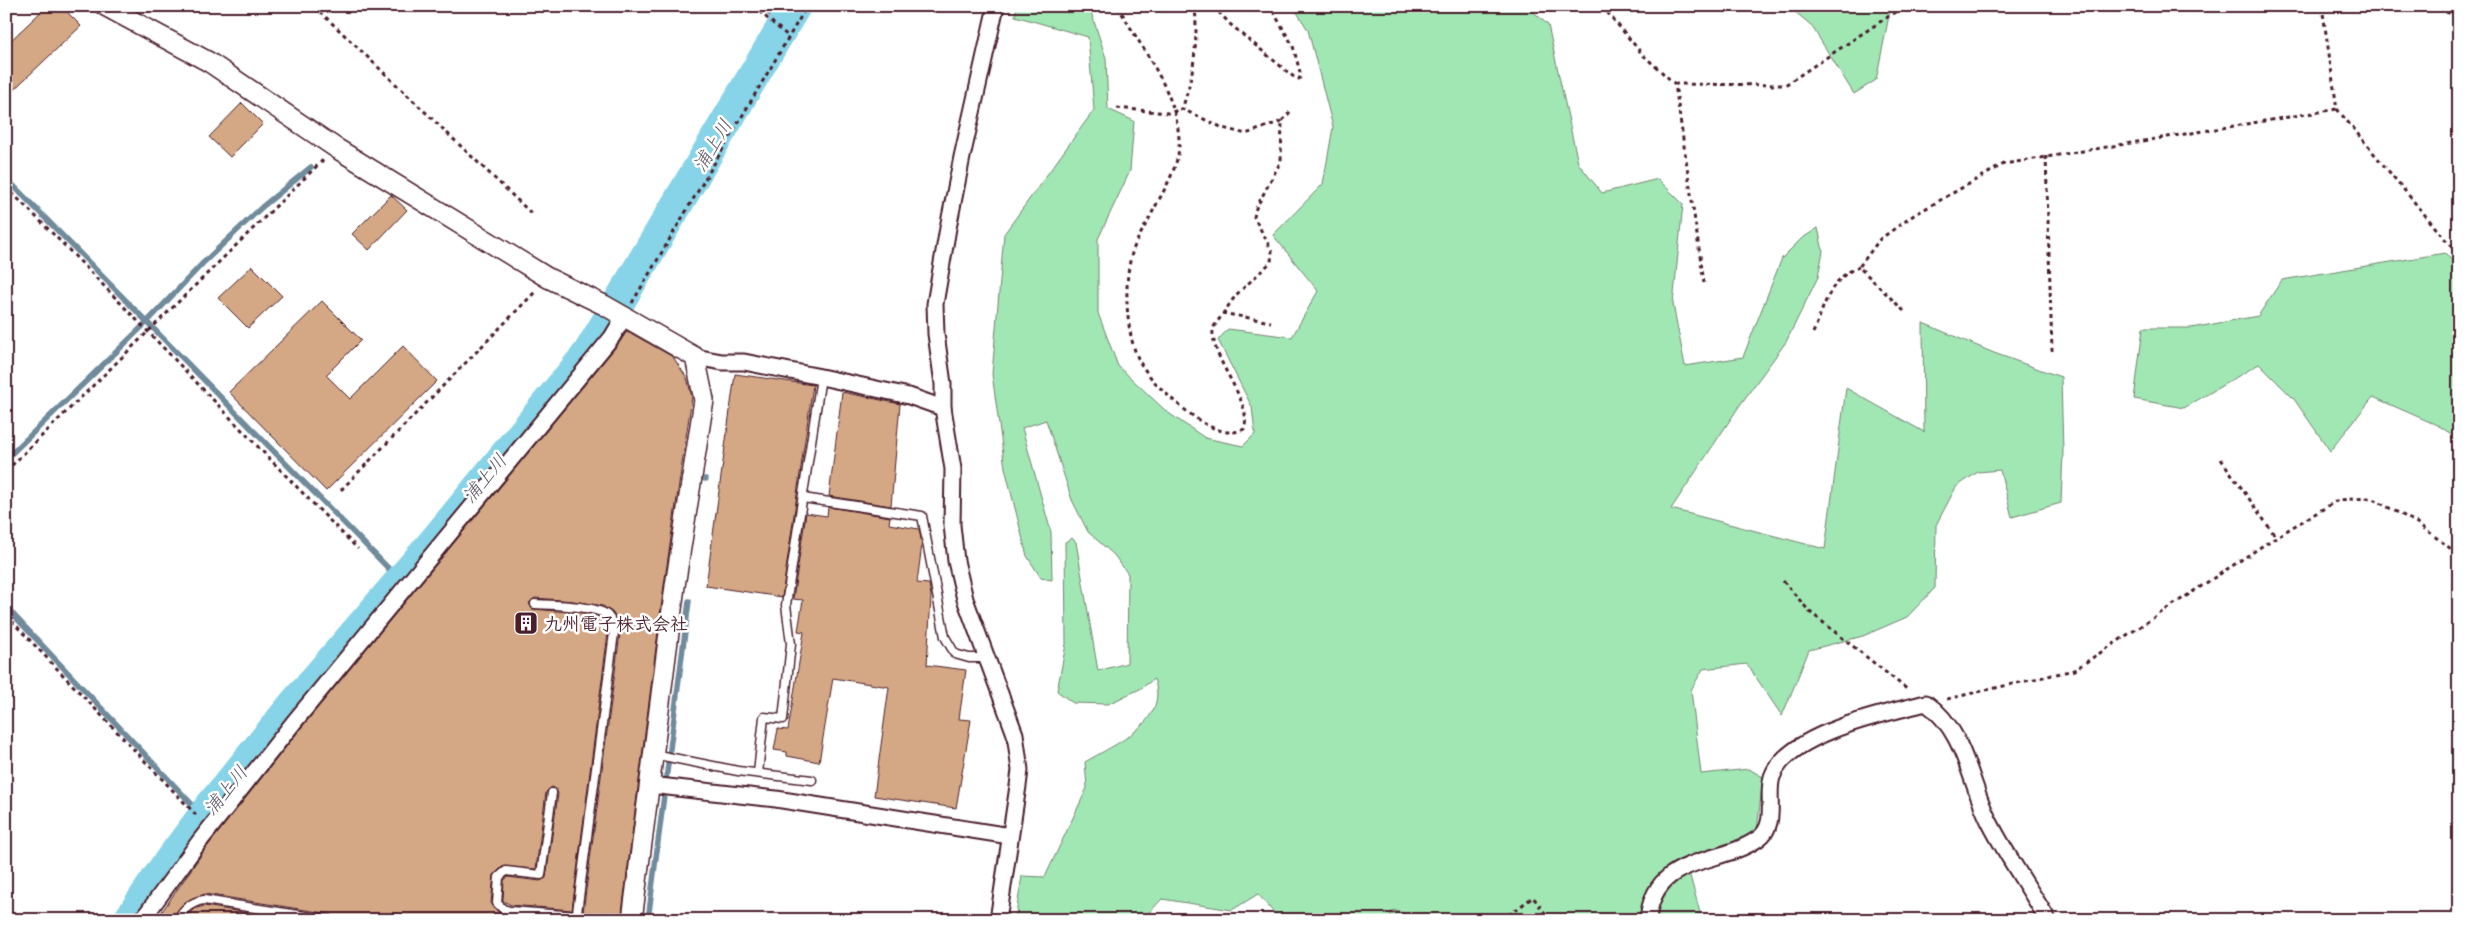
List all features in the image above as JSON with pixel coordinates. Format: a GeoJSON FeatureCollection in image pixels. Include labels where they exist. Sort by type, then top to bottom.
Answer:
{"type":"FeatureCollection","features":[{"type":"Feature","properties":{"kind":"street"},"geometry":{"type":"LineString","coordinates":[[105,6],[208,62],[336,148],[548,278],[616,312],[695,357],[722,362],[744,362],[821,377],[910,396],[943,408]]}},
{"type":"Feature","properties":{"kind":"street"},"geometry":{"type":"LineString","coordinates":[[996,6],[962,157],[935,304],[936,334],[943,384],[943,408],[953,469],[952,525],[956,561],[965,599],[1015,734],[1018,751],[1018,786],[998,920]]}},
{"type":"Feature","properties":{"kind":"street"},"geometry":{"type":"LineString","coordinates":[[142,920],[199,842],[294,722],[612,336],[616,312]]}},
{"type":"Feature","properties":{"kind":"street"},"geometry":{"type":"LineString","coordinates":[[632,920],[660,786],[657,755],[675,586],[704,400],[695,357]]}},
{"type":"Feature","properties":{"kind":"street"},"geometry":{"type":"LineString","coordinates":[[1648,920],[1649,908],[1658,889],[1672,874],[1686,866],[1749,844],[1764,834],[1769,824],[1772,775],[1791,754],[1822,735],[1854,722],[1926,704],[1938,712],[1954,731],[1991,824],[2048,920]]}},
{"type":"Feature","properties":{"kind":"street"},"geometry":{"type":"LineString","coordinates":[[660,786],[785,801],[1010,836]]}},
{"type":"Feature","properties":{"kind":"lane"},"geometry":{"type":"LineString","coordinates":[[758,773],[764,717],[782,719],[791,644],[786,605],[821,377]]}},
{"type":"Feature","properties":{"kind":"lane"},"geometry":{"type":"LineString","coordinates":[[803,498],[922,516],[945,638],[955,654],[969,658],[986,658]]}},
{"type":"Feature","properties":{"kind":"lane"},"geometry":{"type":"LineString","coordinates":[[535,604],[594,610],[606,614],[612,622],[614,633],[610,678],[577,918],[510,911],[503,909],[497,903],[499,877],[506,871],[541,875],[552,793]]}},
{"type":"Feature","properties":{"kind":"lane"},"geometry":{"type":"LineString","coordinates":[[657,755],[676,760],[812,780]]}},
{"type":"Feature","properties":{"kind":"lane"},"geometry":{"type":"LineString","coordinates":[[177,920],[186,906],[196,901],[204,900],[330,920]]}},
{"type":"Feature","properties":{"kind":"path"},"geometry":{"type":"LineString","coordinates":[[314,6],[533,215]]}},
{"type":"Feature","properties":{"kind":"path"},"geometry":{"type":"LineString","coordinates":[[753,6],[787,36]]}},
{"type":"Feature","properties":{"kind":"path"},"geometry":{"type":"LineString","coordinates":[[616,312],[807,6]]}},
{"type":"Feature","properties":{"kind":"path"},"geometry":{"type":"LineString","coordinates":[[1118,6],[1161,76],[1174,112],[1180,139],[1174,168],[1134,249],[1128,270],[1128,309],[1134,349],[1142,365],[1153,378],[1189,413],[1217,430],[1239,432],[1244,429],[1246,423],[1239,397],[1218,355],[1213,335],[1216,321],[1222,312],[1236,295],[1271,262],[1273,257],[1272,251],[1254,217],[1256,208],[1281,161],[1282,121]]}},
{"type":"Feature","properties":{"kind":"path"},"geometry":{"type":"LineString","coordinates":[[1182,109],[1190,88],[1198,36],[1195,6]]}},
{"type":"Feature","properties":{"kind":"path"},"geometry":{"type":"LineString","coordinates":[[1213,6],[1231,25],[1295,78],[1299,79],[1301,76],[1293,46],[1270,6]]}},
{"type":"Feature","properties":{"kind":"path"},"geometry":{"type":"LineString","coordinates":[[1602,6],[1643,55],[1675,84],[1704,283]]}},
{"type":"Feature","properties":{"kind":"path"},"geometry":{"type":"LineString","coordinates":[[1675,84],[1786,85],[1904,6]]}},
{"type":"Feature","properties":{"kind":"path"},"geometry":{"type":"LineString","coordinates":[[2322,6],[2337,109],[2459,256]]}},
{"type":"Feature","properties":{"kind":"path"},"geometry":{"type":"LineString","coordinates":[[2431,6],[2459,18]]}},
{"type":"Feature","properties":{"kind":"path"},"geometry":{"type":"LineString","coordinates":[[1117,108],[1174,112],[1182,109],[1223,128],[1246,134],[1282,121],[1291,111]]}},
{"type":"Feature","properties":{"kind":"path"},"geometry":{"type":"LineString","coordinates":[[1813,334],[1832,286],[1847,271],[1859,267],[1880,239],[1914,215],[2004,164],[2337,109]]}},
{"type":"Feature","properties":{"kind":"path"},"geometry":{"type":"LineString","coordinates":[[6,470],[336,148]]}},
{"type":"Feature","properties":{"kind":"path"},"geometry":{"type":"LineString","coordinates":[[2046,156],[2052,351]]}},
{"type":"Feature","properties":{"kind":"path"},"geometry":{"type":"LineString","coordinates":[[6,187],[358,549]]}},
{"type":"Feature","properties":{"kind":"path"},"geometry":{"type":"LineString","coordinates":[[1859,267],[1904,311]]}},
{"type":"Feature","properties":{"kind":"path"},"geometry":{"type":"LineString","coordinates":[[341,490],[548,278]]}},
{"type":"Feature","properties":{"kind":"path"},"geometry":{"type":"LineString","coordinates":[[1222,312],[1271,322]]}},
{"type":"Feature","properties":{"kind":"path"},"geometry":{"type":"LineString","coordinates":[[2220,458],[2276,537]]}},
{"type":"Feature","properties":{"kind":"path"},"geometry":{"type":"LineString","coordinates":[[1783,581],[1810,612],[1926,704],[2074,670],[2276,537],[2338,500],[2371,498],[2417,523],[2459,555]]}},
{"type":"Feature","properties":{"kind":"path"},"geometry":{"type":"LineString","coordinates":[[6,615],[196,814]]}},
{"type":"Feature","properties":{"kind":"path"},"geometry":{"type":"LineString","coordinates":[[1502,920],[1533,897],[1550,920]]}},
{"type":"Feature","properties":{"kind":"path"},"geometry":{"type":"LineString","coordinates":[[1462,920],[1484,913],[1492,920]]}},
{"type":"Feature","properties":{"kind":"green space"},"geometry":{"type":"Polygon","coordinates":[[[1017,6],[1089,6],[1106,58],[1108,109],[1134,121],[1130,171],[1098,239],[1098,313],[1118,366],[1167,412],[1205,438],[1243,446],[1255,434],[1252,407],[1218,340],[1228,329],[1292,337],[1318,291],[1273,235],[1323,184],[1333,127],[1308,30],[1293,6],[1527,6],[1548,25],[1578,163],[1602,193],[1658,179],[1683,204],[1673,304],[1685,366],[1743,357],[1782,258],[1801,239],[1818,228],[1823,251],[1818,277],[1786,342],[1740,405],[1671,509],[1825,549],[1846,388],[1924,432],[1923,323],[1994,353],[2061,377],[2063,452],[2061,503],[2012,517],[2000,470],[1978,472],[1956,487],[1936,525],[1935,588],[1907,617],[1863,636],[1809,650],[1782,716],[1747,664],[1703,669],[1691,690],[1701,774],[1749,769],[1763,777],[1757,831],[1752,836],[1686,861],[1702,920],[1390,920],[1394,911],[1414,917],[1393,910],[1388,920],[1280,920],[1258,894],[1232,910],[1162,899],[1142,920],[1015,920],[1022,876],[1045,877],[1087,788],[1085,762],[1137,730],[1154,708],[1157,694],[1154,679],[1140,689],[1108,704],[1073,703],[1057,691],[1066,644],[1065,542],[1072,538],[1076,542],[1098,671],[1127,663],[1128,574],[1114,555],[1088,532],[1072,500],[1046,420],[1022,428],[1051,532],[1052,580],[1041,578],[1027,556],[1005,468],[992,374],[1004,234],[1094,110],[1088,37],[1015,16],[1017,6]]]}},
{"type":"Feature","properties":{"kind":"green space"},"geometry":{"type":"Polygon","coordinates":[[[1788,6],[1891,6],[1876,80],[1854,94],[1811,25],[1788,6]]]}},
{"type":"Feature","properties":{"kind":"green space"},"geometry":{"type":"Polygon","coordinates":[[[2445,253],[2459,268],[2459,439],[2439,426],[2373,397],[2330,451],[2294,399],[2259,364],[2184,408],[2134,399],[2143,328],[2191,328],[2258,316],[2282,280],[2445,253]]]}},
{"type":"Feature","properties":{"kind":"building"},"geometry":{"type":"Polygon","coordinates":[[[47,6],[61,6],[81,26],[6,97],[6,45],[47,6]]]}},
{"type":"Feature","properties":{"kind":"building"},"geometry":{"type":"Polygon","coordinates":[[[242,103],[263,124],[230,157],[209,137],[242,103]]]}},
{"type":"Feature","properties":{"kind":"building"},"geometry":{"type":"Polygon","coordinates":[[[391,195],[407,210],[369,250],[352,234],[391,195]]]}},
{"type":"Feature","properties":{"kind":"building"},"geometry":{"type":"Polygon","coordinates":[[[252,266],[282,296],[248,328],[218,298],[252,266]]]}},
{"type":"Feature","properties":{"kind":"building"},"geometry":{"type":"Polygon","coordinates":[[[322,301],[361,340],[326,375],[350,399],[403,346],[437,381],[326,491],[229,392],[322,301]]]}},
{"type":"Feature","properties":{"kind":"building","name":"九州電子株式会社"},"geometry":{"type":"Polygon","coordinates":[[[627,331],[673,357],[687,378],[692,397],[664,585],[621,920],[582,920],[620,634],[618,624],[613,613],[603,606],[535,598],[529,603],[532,609],[582,613],[599,617],[605,622],[608,633],[572,910],[511,905],[503,901],[504,880],[508,877],[540,881],[546,878],[558,794],[556,789],[552,787],[546,792],[536,869],[502,867],[494,875],[491,903],[499,913],[508,916],[552,920],[336,920],[331,914],[205,894],[185,902],[171,920],[156,920],[206,848],[301,728],[627,331]]]}},
{"type":"Feature","properties":{"kind":"building"},"geometry":{"type":"Polygon","coordinates":[[[735,374],[813,385],[782,597],[706,586],[735,374]]]}},
{"type":"Feature","properties":{"kind":"building"},"geometry":{"type":"Polygon","coordinates":[[[842,392],[900,404],[891,506],[829,496],[842,392]]]}},
{"type":"Feature","properties":{"kind":"building"},"geometry":{"type":"Polygon","coordinates":[[[828,507],[890,517],[889,524],[919,529],[922,544],[917,583],[929,584],[931,596],[927,665],[966,670],[959,719],[971,720],[956,808],[874,796],[889,687],[833,678],[819,762],[787,756],[787,752],[774,750],[778,729],[788,730],[804,632],[798,631],[803,600],[793,599],[806,513],[827,516],[828,507]]]}},
{"type":"Feature","properties":{"kind":"building"},"geometry":{"type":"Polygon","coordinates":[[[204,906],[293,920],[184,920],[194,909],[204,906]]]}},
{"type":"Feature","properties":{"kind":"waterway"},"geometry":{"type":"LineString","coordinates":[[762,6],[783,26]]}},
{"type":"Feature","properties":{"kind":"waterway","name":"浦上川"},"geometry":{"type":"LineString","coordinates":[[129,920],[165,867],[210,807],[296,702],[434,542],[588,354],[795,6]]}},
{"type":"Feature","properties":{"kind":"waterway"},"geometry":{"type":"LineString","coordinates":[[6,459],[147,322],[203,263],[262,207],[311,167]]}},
{"type":"Feature","properties":{"kind":"waterway"},"geometry":{"type":"LineString","coordinates":[[6,178],[391,571]]}},
{"type":"Feature","properties":{"kind":"waterway"},"geometry":{"type":"LineString","coordinates":[[648,920],[689,601]]}},
{"type":"Feature","properties":{"kind":"waterway"},"geometry":{"type":"LineString","coordinates":[[6,607],[203,816]]}},
{"type":"Feature","properties":{"kind":"waterway"},"geometry":{"type":"LineString","coordinates":[[276,727],[305,732]]}},
{"type":"Feature","properties":{"kind":"place","name":"九州電子株式会社"},"geometry":{"type":"Point","coordinates":[526,623]}}]}
